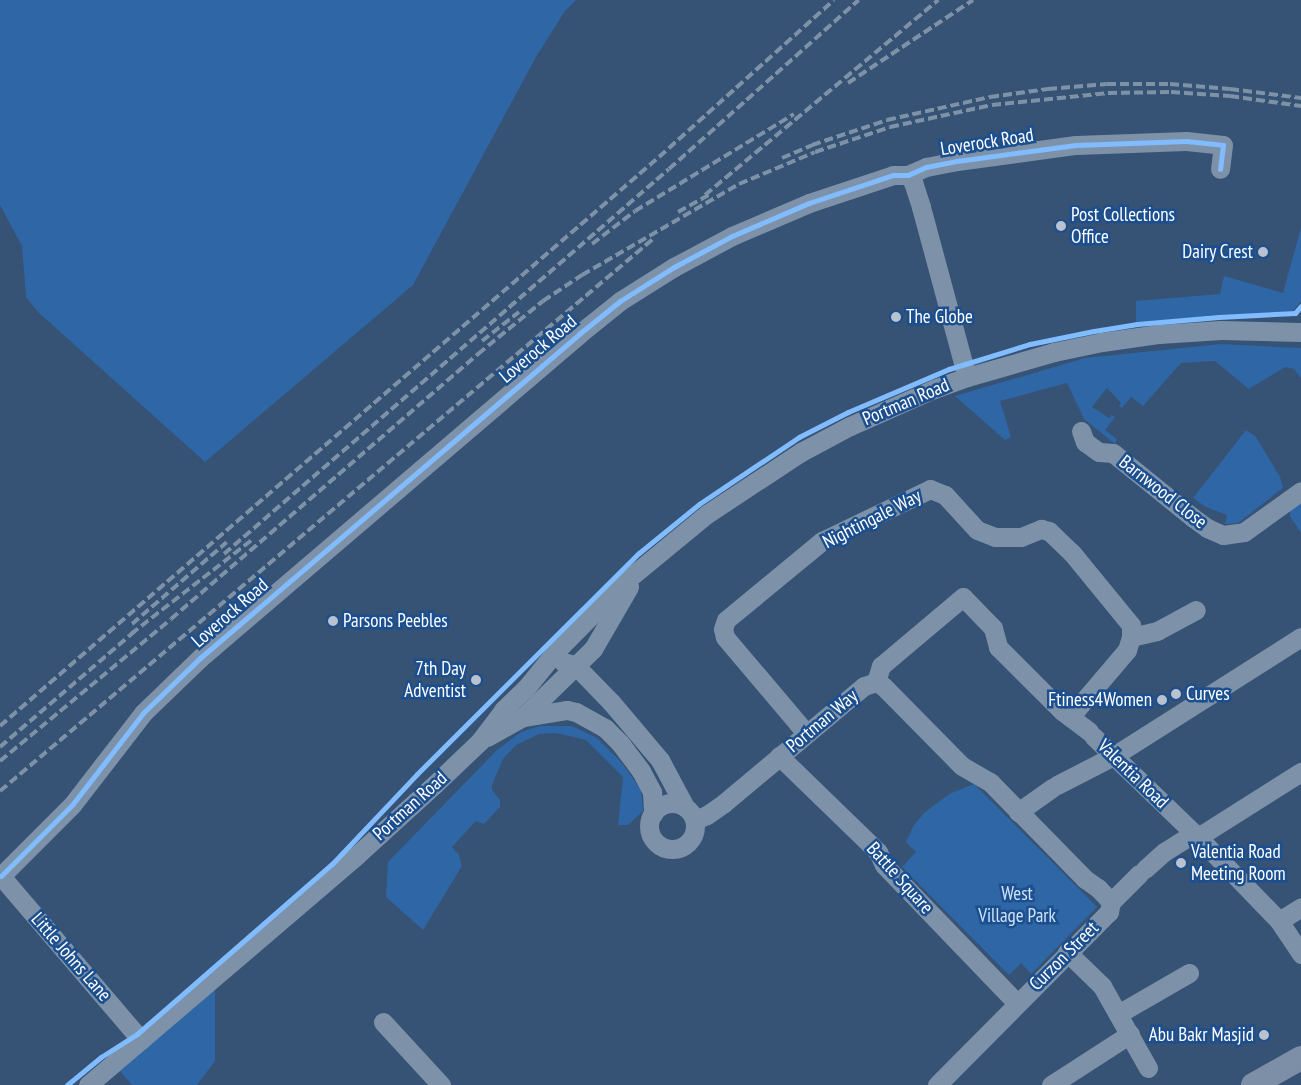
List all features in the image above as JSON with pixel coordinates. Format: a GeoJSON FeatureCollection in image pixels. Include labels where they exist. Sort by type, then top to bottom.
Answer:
{"type":"FeatureCollection","features":[{"type":"Feature","properties":{"kind":"main road"},"geometry":{"type":"LineString","coordinates":[[1254,1085],[1301,1058]]}},
{"type":"Feature","properties":{"kind":"street","name":"Loverock Road"},"geometry":{"type":"LineString","coordinates":[[1,876],[72,805],[134,724],[173,683],[385,498],[615,305],[674,267],[768,219],[892,175],[908,175],[926,167],[1076,144],[1159,141],[1201,142],[1222,145],[1220,169]]}},
{"type":"Feature","properties":{"kind":"street"},"geometry":{"type":"LineString","coordinates":[[908,175],[913,182],[921,207],[967,377]]}},
{"type":"Feature","properties":{"kind":"street","name":"Portman Road"},"geometry":{"type":"LineString","coordinates":[[88,1085],[357,855],[480,741],[504,710],[544,667],[556,651],[602,603],[707,514],[801,452],[885,410],[967,377],[1054,352],[1130,338],[1221,330],[1301,332]]}},
{"type":"Feature","properties":{"kind":"street","name":"Barnwood Close"},"geometry":{"type":"LineString","coordinates":[[1081,431],[1085,442],[1099,452],[1113,453],[1192,518],[1207,528],[1223,535],[1244,532],[1301,491]]}},
{"type":"Feature","properties":{"kind":"street","name":"Nightingale Way"},"geometry":{"type":"LineString","coordinates":[[806,733],[725,637],[723,629],[726,620],[822,541],[930,489],[945,494],[977,530],[995,537],[1021,537],[1041,529],[1049,531],[1072,553],[1131,625],[1131,637]]}},
{"type":"Feature","properties":{"kind":"street","name":"Portman Road"},"geometry":{"type":"LineString","coordinates":[[480,741],[523,717],[593,649],[641,570]]}},
{"type":"Feature","properties":{"kind":"street","name":"Portman Way"},"geometry":{"type":"LineString","coordinates":[[690,813],[707,815],[724,803],[864,686],[876,682],[880,666],[963,597]]}},
{"type":"Feature","properties":{"kind":"street","name":"Valentia Road"},"geometry":{"type":"LineString","coordinates":[[963,597],[993,628],[998,647],[1070,717],[1115,755],[1196,835],[1279,921],[1301,954]]}},
{"type":"Feature","properties":{"kind":"street"},"geometry":{"type":"LineString","coordinates":[[1070,717],[1116,665],[1127,650],[1131,637],[1157,632],[1196,610]]}},
{"type":"Feature","properties":{"kind":"street"},"geometry":{"type":"LineString","coordinates":[[1018,812],[1055,786],[1115,755],[1301,637]]}},
{"type":"Feature","properties":{"kind":"street"},"geometry":{"type":"LineString","coordinates":[[593,649],[593,664],[598,687]]}},
{"type":"Feature","properties":{"kind":"street"},"geometry":{"type":"LineString","coordinates":[[523,717],[567,710],[576,712],[605,728],[620,743],[641,771],[652,792],[652,814],[649,825],[652,839],[663,848],[669,850],[681,848],[689,842],[695,833],[690,813],[660,760],[598,687],[575,665],[564,662],[544,667],[545,687],[567,710]]}},
{"type":"Feature","properties":{"kind":"street"},"geometry":{"type":"LineString","coordinates":[[876,682],[883,686],[962,766],[984,777],[1085,880],[1098,888],[1111,902]]}},
{"type":"Feature","properties":{"kind":"street","name":"Battle Square"},"geometry":{"type":"LineString","coordinates":[[779,756],[878,852],[884,865],[1017,1003]]}},
{"type":"Feature","properties":{"kind":"street","name":"Curzon Street"},"geometry":{"type":"LineString","coordinates":[[937,1085],[1067,952],[1109,912],[1111,902],[1164,852],[1301,772]]}},
{"type":"Feature","properties":{"kind":"street"},"geometry":{"type":"LineString","coordinates":[[652,814],[664,805],[678,804],[690,813]]}},
{"type":"Feature","properties":{"kind":"street","name":"Little Johns Lane"},"geometry":{"type":"LineString","coordinates":[[1,876],[141,1040]]}},
{"type":"Feature","properties":{"kind":"street"},"geometry":{"type":"LineString","coordinates":[[1279,921],[1301,907]]}},
{"type":"Feature","properties":{"kind":"street"},"geometry":{"type":"LineString","coordinates":[[1067,952],[1102,986],[1148,1068]]}},
{"type":"Feature","properties":{"kind":"street"},"geometry":{"type":"LineString","coordinates":[[1118,1014],[1189,973]]}},
{"type":"Feature","properties":{"kind":"street"},"geometry":{"type":"LineString","coordinates":[[383,1022],[441,1085]]}},
{"type":"Feature","properties":{"kind":"street"},"geometry":{"type":"LineString","coordinates":[[1051,1085],[1130,1034]]}},
{"type":"Feature","properties":{"kind":"green space"},"geometry":{"type":"Polygon","coordinates":[[[0,0],[576,0],[565,11],[536,57],[413,285],[205,462],[38,312],[26,297],[22,246],[0,205],[0,0]]]}},
{"type":"Feature","properties":{"kind":"green space"},"geometry":{"type":"Polygon","coordinates":[[[1301,228],[1301,301],[1293,311],[1136,322],[1136,301],[1220,294],[1224,276],[1283,293],[1301,228]]]}},
{"type":"Feature","properties":{"kind":"green space"},"geometry":{"type":"Polygon","coordinates":[[[1221,344],[1301,348],[1301,378],[1294,369],[1285,367],[1249,389],[1215,361],[1181,363],[1143,406],[1131,397],[1122,408],[1119,406],[1121,403],[1107,388],[1092,407],[1109,418],[1112,415],[1115,417],[1105,430],[1117,439],[1115,444],[1084,419],[1067,383],[1000,401],[1011,437],[1005,440],[955,396],[1085,358],[1221,344]]]}},
{"type":"Feature","properties":{"kind":"green space"},"geometry":{"type":"Polygon","coordinates":[[[1246,430],[1256,437],[1280,477],[1283,488],[1238,523],[1225,524],[1227,515],[1206,507],[1193,498],[1246,430]]]}},
{"type":"Feature","properties":{"kind":"green space"},"geometry":{"type":"Polygon","coordinates":[[[1301,503],[1301,533],[1290,516],[1290,510],[1301,503]]]}},
{"type":"Feature","properties":{"kind":"green space"},"geometry":{"type":"Polygon","coordinates":[[[540,726],[572,726],[597,738],[622,763],[641,790],[643,811],[628,825],[618,825],[623,777],[586,740],[556,733],[539,734],[516,745],[503,759],[492,785],[492,790],[500,800],[500,807],[484,824],[476,821],[452,847],[459,855],[462,866],[423,930],[386,897],[388,862],[497,750],[521,732],[540,726]]]}},
{"type":"Feature","properties":{"kind":"green space","name":"West Village Park"},"geometry":{"type":"Polygon","coordinates":[[[974,784],[1097,907],[1031,974],[1021,963],[1009,975],[902,867],[916,852],[906,842],[914,825],[924,813],[949,794],[974,784]]]}},
{"type":"Feature","properties":{"kind":"green space"},"geometry":{"type":"Polygon","coordinates":[[[215,987],[215,1061],[197,1085],[132,1085],[120,1071],[215,987]]]}},
{"type":"Feature","properties":{"kind":"railway"},"geometry":{"type":"LineString","coordinates":[[0,726],[659,157],[834,0]]}},
{"type":"Feature","properties":{"kind":"railway"},"geometry":{"type":"LineString","coordinates":[[224,554],[669,169],[859,0]]}},
{"type":"Feature","properties":{"kind":"railway"},"geometry":{"type":"LineString","coordinates":[[705,195],[938,0]]}},
{"type":"Feature","properties":{"kind":"railway"},"geometry":{"type":"LineString","coordinates":[[848,83],[973,0]]}},
{"type":"Feature","properties":{"kind":"railway"},"geometry":{"type":"LineString","coordinates":[[782,158],[812,145],[887,120],[990,97],[1048,89],[1107,84],[1170,84],[1301,98]]}},
{"type":"Feature","properties":{"kind":"railway"},"geometry":{"type":"LineString","coordinates":[[0,761],[171,619],[478,354],[543,301],[582,275],[739,184],[815,152],[890,127],[992,105],[1108,93],[1171,92],[1230,96],[1301,106]]}},
{"type":"Feature","properties":{"kind":"railway"},"geometry":{"type":"LineString","coordinates":[[592,244],[635,211],[794,114]]}},
{"type":"Feature","properties":{"kind":"railway"},"geometry":{"type":"LineString","coordinates":[[678,212],[710,194]]}},
{"type":"Feature","properties":{"kind":"railway"},"geometry":{"type":"LineString","coordinates":[[0,791],[653,239]]}},
{"type":"Feature","properties":{"kind":"railway"},"geometry":{"type":"LineString","coordinates":[[482,341],[519,312]]}},
{"type":"Feature","properties":{"kind":"railway"},"geometry":{"type":"LineString","coordinates":[[131,634],[253,539]]}},
{"type":"Feature","properties":{"kind":"railway"},"geometry":{"type":"LineString","coordinates":[[132,624],[227,542]]}},
{"type":"Feature","properties":{"kind":"railway"},"geometry":{"type":"LineString","coordinates":[[0,747],[135,631]]}},
{"type":"Feature","properties":{"kind":"cycle path"},"geometry":{"type":"LineString","coordinates":[[1,876],[72,805],[143,713],[200,658],[579,334],[620,301],[674,267],[732,236],[809,203],[893,175],[908,175],[926,167],[957,161],[1076,145],[1186,141],[1223,145],[1220,169]]}},
{"type":"Feature","properties":{"kind":"cycle path"},"geometry":{"type":"LineString","coordinates":[[67,1085],[101,1057],[137,1034],[332,864],[417,774],[639,553],[699,504],[799,437],[848,412],[949,369],[1030,344],[1137,324],[1295,313],[1301,306]]}},
{"type":"Feature","properties":{"kind":"place","name":"Post Collections Office"},"geometry":{"type":"Point","coordinates":[1061,226]}},
{"type":"Feature","properties":{"kind":"place","name":"Dairy Crest"},"geometry":{"type":"Point","coordinates":[1263,252]}},
{"type":"Feature","properties":{"kind":"place","name":"The Globe"},"geometry":{"type":"Point","coordinates":[896,317]}},
{"type":"Feature","properties":{"kind":"place","name":"Parsons Peebles"},"geometry":{"type":"Point","coordinates":[333,621]}},
{"type":"Feature","properties":{"kind":"place","name":"7th Day Adventist"},"geometry":{"type":"Point","coordinates":[476,680]}},
{"type":"Feature","properties":{"kind":"place","name":"Curves"},"geometry":{"type":"Point","coordinates":[1176,694]}},
{"type":"Feature","properties":{"kind":"place","name":"Ftiness4Women"},"geometry":{"type":"Point","coordinates":[1162,700]}},
{"type":"Feature","properties":{"kind":"place","name":"Valentia Road Meeting Room"},"geometry":{"type":"Point","coordinates":[1181,863]}},
{"type":"Feature","properties":{"kind":"place","name":"Abu Bakr Masjid"},"geometry":{"type":"Point","coordinates":[1264,1035]}}]}
